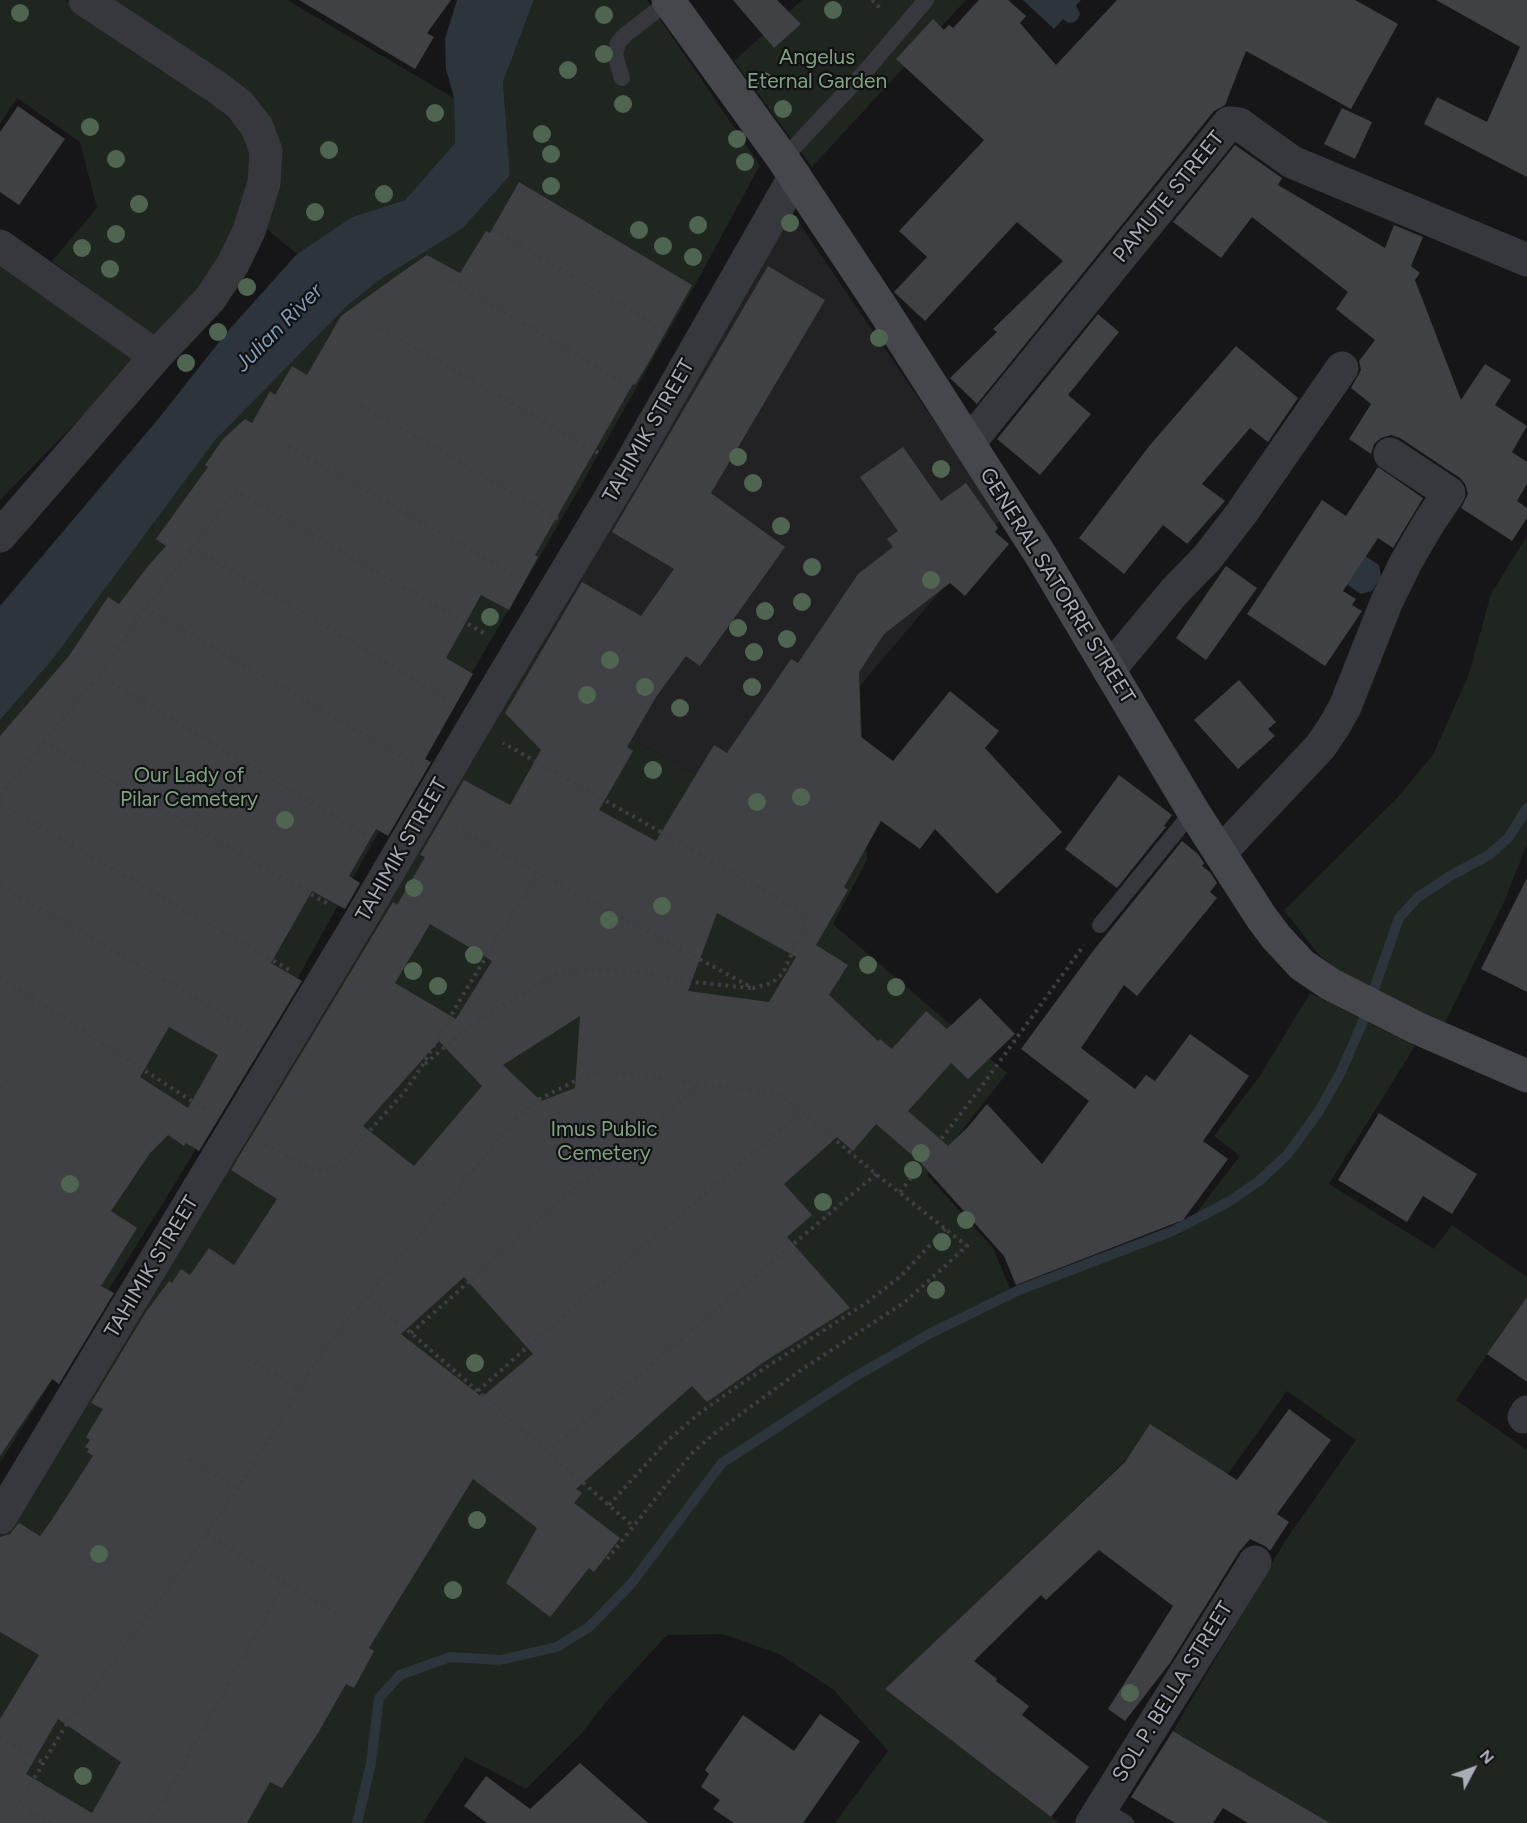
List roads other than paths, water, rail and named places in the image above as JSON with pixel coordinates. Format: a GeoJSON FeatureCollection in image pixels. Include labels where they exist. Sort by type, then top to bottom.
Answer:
{"type":"FeatureCollection","features":[{"type":"Feature","properties":{"kind":"street"},"geometry":{"type":"LineString","coordinates":[[0,536],[156,356],[210,299],[233,264],[249,231],[264,183],[266,151],[257,127],[240,105],[85,0]]}},
{"type":"Feature","properties":{"kind":"street","name":"GENERAL SATORRE STREET"},"geometry":{"type":"LineString","coordinates":[[669,1],[789,168],[969,443],[1040,554],[1193,811],[1276,937],[1302,965],[1330,984],[1417,1028],[1527,1076]]}},
{"type":"Feature","properties":{"kind":"street","name":"PAMUTE STREET"},"geometry":{"type":"LineString","coordinates":[[969,443],[1229,123],[1239,124],[1292,162],[1527,260]]}},
{"type":"Feature","properties":{"kind":"street","name":"TAHIMIK STREET"},"geometry":{"type":"LineString","coordinates":[[0,1518],[284,1049],[627,470],[696,349],[789,168]]}},
{"type":"Feature","properties":{"kind":"street"},"geometry":{"type":"LineString","coordinates":[[0,246],[156,356]]}},
{"type":"Feature","properties":{"kind":"street"},"geometry":{"type":"LineString","coordinates":[[1109,669],[1214,549],[1241,514],[1342,368]]}},
{"type":"Feature","properties":{"kind":"street"},"geometry":{"type":"LineString","coordinates":[[1220,853],[1320,747],[1333,728],[1345,707],[1387,602],[1406,562],[1449,494],[1390,454]]}},
{"type":"Feature","properties":{"kind":"street","name":"SOL P. BELLA STREET"},"geometry":{"type":"LineString","coordinates":[[1106,1818],[1255,1562]]}},
{"type":"Feature","properties":{"kind":"lane"},"geometry":{"type":"LineString","coordinates":[[789,168],[926,0]]}},
{"type":"Feature","properties":{"kind":"lane"},"geometry":{"type":"LineString","coordinates":[[622,78],[615,55],[618,44],[625,35],[669,1]]}},
{"type":"Feature","properties":{"kind":"lane"},"geometry":{"type":"LineString","coordinates":[[1100,925],[1193,811]]}},
{"type":"Feature","properties":{"kind":"water","name":"Julian River"},"geometry":{"type":"Polygon","coordinates":[[[457,0],[534,0],[503,82],[510,175],[463,228],[382,278],[347,306],[215,440],[52,660],[0,720],[0,606],[159,418],[227,332],[297,254],[352,217],[405,200],[455,143],[454,98],[446,69],[445,39],[457,0]]]}},
{"type":"Feature","properties":{"kind":"water"},"geometry":{"type":"Polygon","coordinates":[[[1023,0],[1081,0],[1076,5],[1080,14],[1074,22],[1068,23],[1063,19],[1054,29],[1023,0]]]}},
{"type":"Feature","properties":{"kind":"water"},"geometry":{"type":"Polygon","coordinates":[[[1347,544],[1379,565],[1381,577],[1372,591],[1361,594],[1327,571],[1347,544]]]}},
{"type":"Feature","properties":{"kind":"waterway"},"geometry":{"type":"LineString","coordinates":[[357,1823],[371,1763],[379,1698],[400,1675],[450,1657],[500,1660],[557,1647],[589,1627],[631,1584],[722,1463],[851,1379],[929,1334],[1019,1290],[1173,1231],[1230,1201],[1259,1181],[1288,1154],[1319,1111],[1341,1072],[1361,1026],[1399,918],[1418,897],[1489,855],[1509,837],[1527,808]]}},
{"type":"Feature","properties":{"kind":"park label","name":"Angelus Eternal Garden"},"geometry":{"type":"Point","coordinates":[817,70]}},
{"type":"Feature","properties":{"kind":"park label","name":"Our Lady of Pilar Cemetery"},"geometry":{"type":"Point","coordinates":[189,788]}},
{"type":"Feature","properties":{"kind":"park label","name":"Imus Public Cemetery"},"geometry":{"type":"Point","coordinates":[604,1142]}}]}
